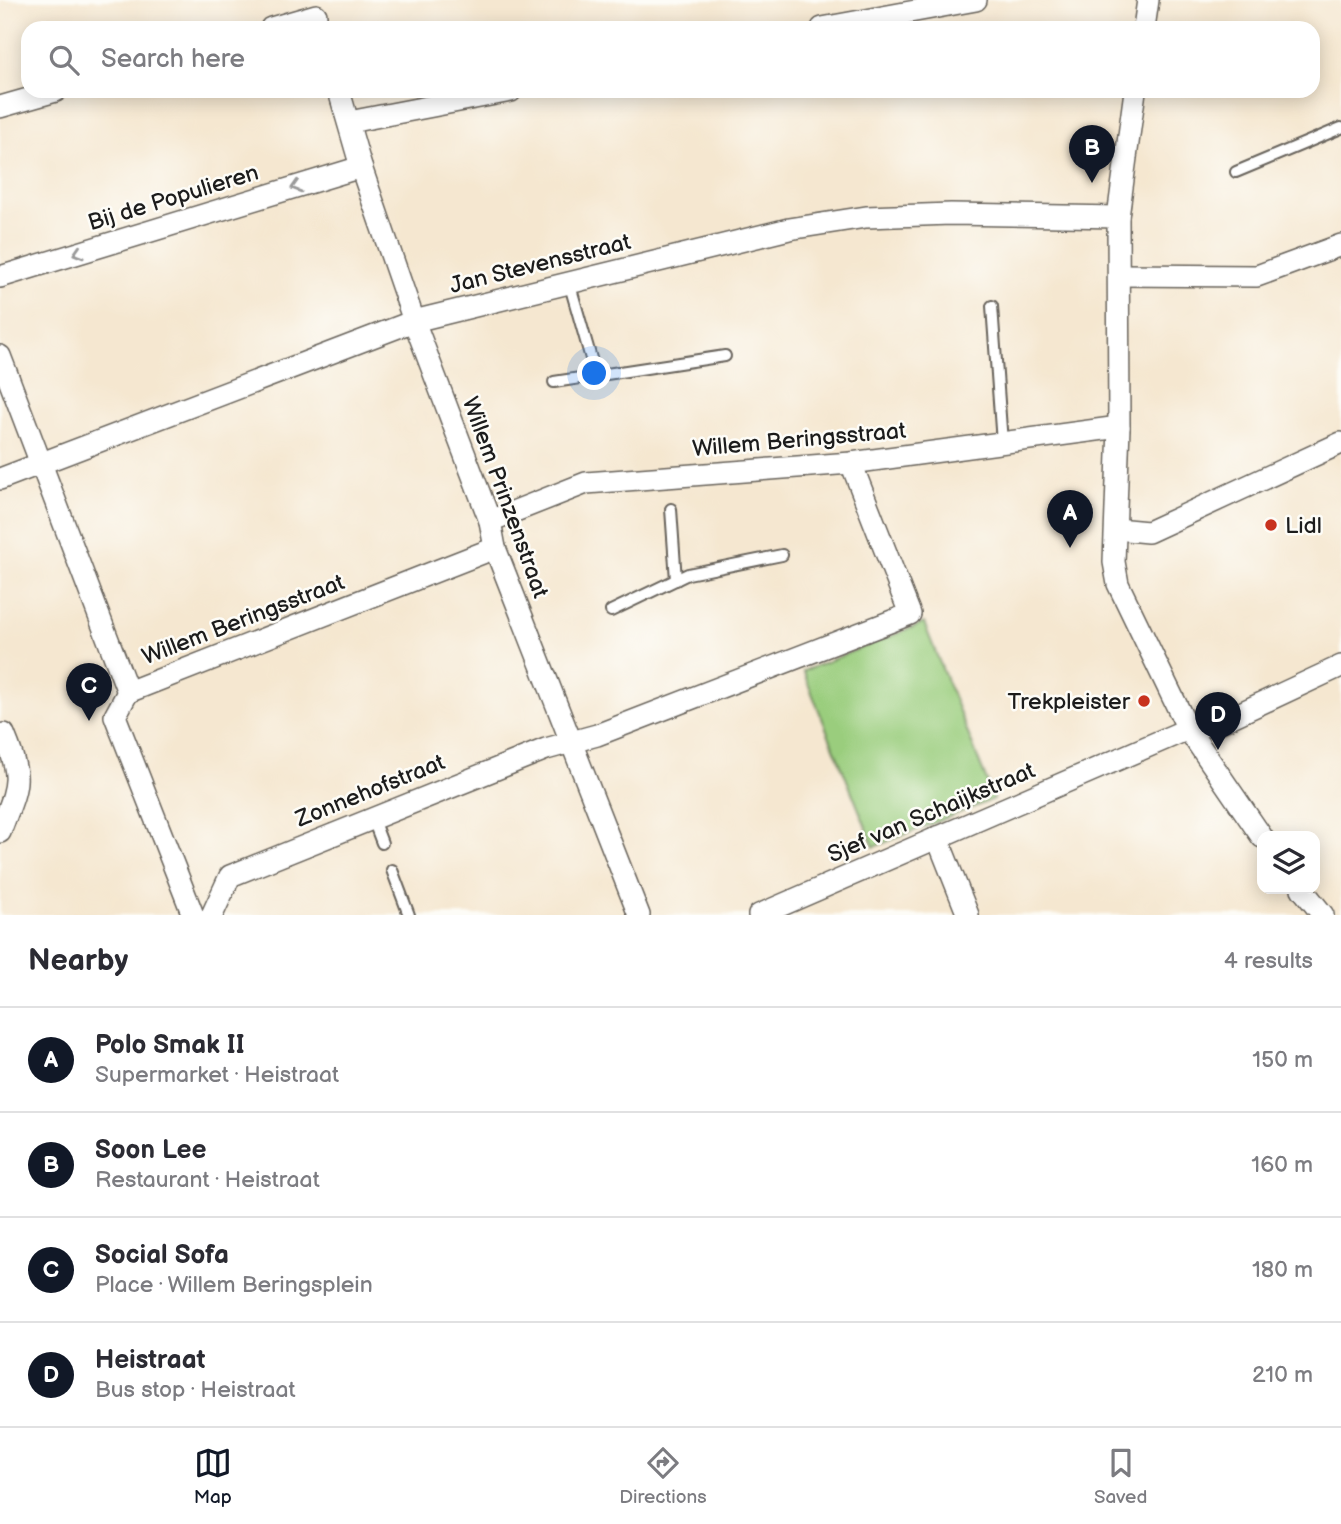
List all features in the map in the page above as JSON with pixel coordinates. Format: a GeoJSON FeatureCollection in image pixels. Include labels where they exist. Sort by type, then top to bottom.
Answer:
{"type":"FeatureCollection","features":[{"type":"Feature","properties":{"kind":"street"},"geometry":{"type":"LineString","coordinates":[[860,21],[976,0]]}},
{"type":"Feature","properties":{"kind":"street"},"geometry":{"type":"LineString","coordinates":[[1145,21],[1148,0]]}},
{"type":"Feature","properties":{"kind":"street"},"geometry":{"type":"LineString","coordinates":[[294,21],[316,14]]}},
{"type":"Feature","properties":{"kind":"street"},"geometry":{"type":"LineString","coordinates":[[0,107],[32,98]]}},
{"type":"Feature","properties":{"kind":"street","name":"Willem Prinzenstraat"},"geometry":{"type":"LineString","coordinates":[[342,98],[361,167],[414,321],[490,521],[495,548],[639,915]]}},
{"type":"Feature","properties":{"kind":"street"},"geometry":{"type":"LineString","coordinates":[[349,122],[474,98]]}},
{"type":"Feature","properties":{"kind":"street"},"geometry":{"type":"LineString","coordinates":[[1134,98],[1118,217],[1119,427],[1114,562],[1118,584],[1188,729],[1258,831]]}},
{"type":"Feature","properties":{"kind":"street","name":"Bij de Populieren"},"geometry":{"type":"LineString","coordinates":[[0,277],[361,167]]}},
{"type":"Feature","properties":{"kind":"street","name":"Jan Stevensstraat"},"geometry":{"type":"LineString","coordinates":[[0,479],[414,321],[789,229],[866,217],[951,214],[1118,217]]}},
{"type":"Feature","properties":{"kind":"street"},"geometry":{"type":"LineString","coordinates":[[1119,275],[1257,276],[1341,244]]}},
{"type":"Feature","properties":{"kind":"street"},"geometry":{"type":"LineString","coordinates":[[0,356],[128,692],[115,716],[193,915]]}},
{"type":"Feature","properties":{"kind":"street","name":"Willem Beringsstraat"},"geometry":{"type":"LineString","coordinates":[[490,521],[586,483],[669,481],[851,463],[1119,427]]}},
{"type":"Feature","properties":{"kind":"street"},"geometry":{"type":"LineString","coordinates":[[1116,529],[1148,532],[1341,443]]}},
{"type":"Feature","properties":{"kind":"street","name":"Zonnehofstraat"},"geometry":{"type":"LineString","coordinates":[[212,915],[230,876],[545,749],[597,735],[911,614],[851,463]]}},
{"type":"Feature","properties":{"kind":"street","name":"Willem Beringsstraat"},"geometry":{"type":"LineString","coordinates":[[128,692],[495,548]]}},
{"type":"Feature","properties":{"kind":"street","name":"Sjef van Schaijkstraat"},"geometry":{"type":"LineString","coordinates":[[759,915],[1188,729],[1219,723],[1341,666]]}},
{"type":"Feature","properties":{"kind":"street"},"geometry":{"type":"LineString","coordinates":[[0,832],[18,786],[15,762],[4,734]]}},
{"type":"Feature","properties":{"kind":"street"},"geometry":{"type":"LineString","coordinates":[[937,837],[968,915]]}},
{"type":"Feature","properties":{"kind":"street"},"geometry":{"type":"LineString","coordinates":[[1306,894],[1323,915]]}},
{"type":"Feature","properties":{"kind":"lane"},"geometry":{"type":"LineString","coordinates":[[1236,173],[1341,128]]}},
{"type":"Feature","properties":{"kind":"lane"},"geometry":{"type":"LineString","coordinates":[[569,282],[596,376]]}},
{"type":"Feature","properties":{"kind":"lane"},"geometry":{"type":"LineString","coordinates":[[992,306],[1002,443]]}},
{"type":"Feature","properties":{"kind":"lane"},"geometry":{"type":"LineString","coordinates":[[554,382],[725,356]]}},
{"type":"Feature","properties":{"kind":"lane"},"geometry":{"type":"LineString","coordinates":[[671,509],[676,579]]}},
{"type":"Feature","properties":{"kind":"lane"},"geometry":{"type":"LineString","coordinates":[[611,611],[688,574],[782,555]]}},
{"type":"Feature","properties":{"kind":"lane"},"geometry":{"type":"LineString","coordinates":[[372,817],[382,844]]}},
{"type":"Feature","properties":{"kind":"lane"},"geometry":{"type":"LineString","coordinates":[[393,870],[410,915]]}},
{"type":"Feature","properties":{"kind":"green space"},"geometry":{"type":"Polygon","coordinates":[[[924,623],[994,799],[874,847],[803,671],[924,623]]]}},
{"type":"Feature","properties":{"kind":"place","name":"Soon Lee"},"geometry":{"type":"Point","coordinates":[1092,183]}},
{"type":"Feature","properties":{"kind":"place","name":"Lidl"},"geometry":{"type":"Point","coordinates":[1271,525]}},
{"type":"Feature","properties":{"kind":"place","name":"Polo Smak II"},"geometry":{"type":"Point","coordinates":[1070,548]}},
{"type":"Feature","properties":{"kind":"place","name":"Trekpleister"},"geometry":{"type":"Point","coordinates":[1144,701]}},
{"type":"Feature","properties":{"kind":"place","name":"Social Sofa"},"geometry":{"type":"Point","coordinates":[89,721]}},
{"type":"Feature","properties":{"kind":"place","name":"Heistraat"},"geometry":{"type":"Point","coordinates":[1218,750]}}]}
